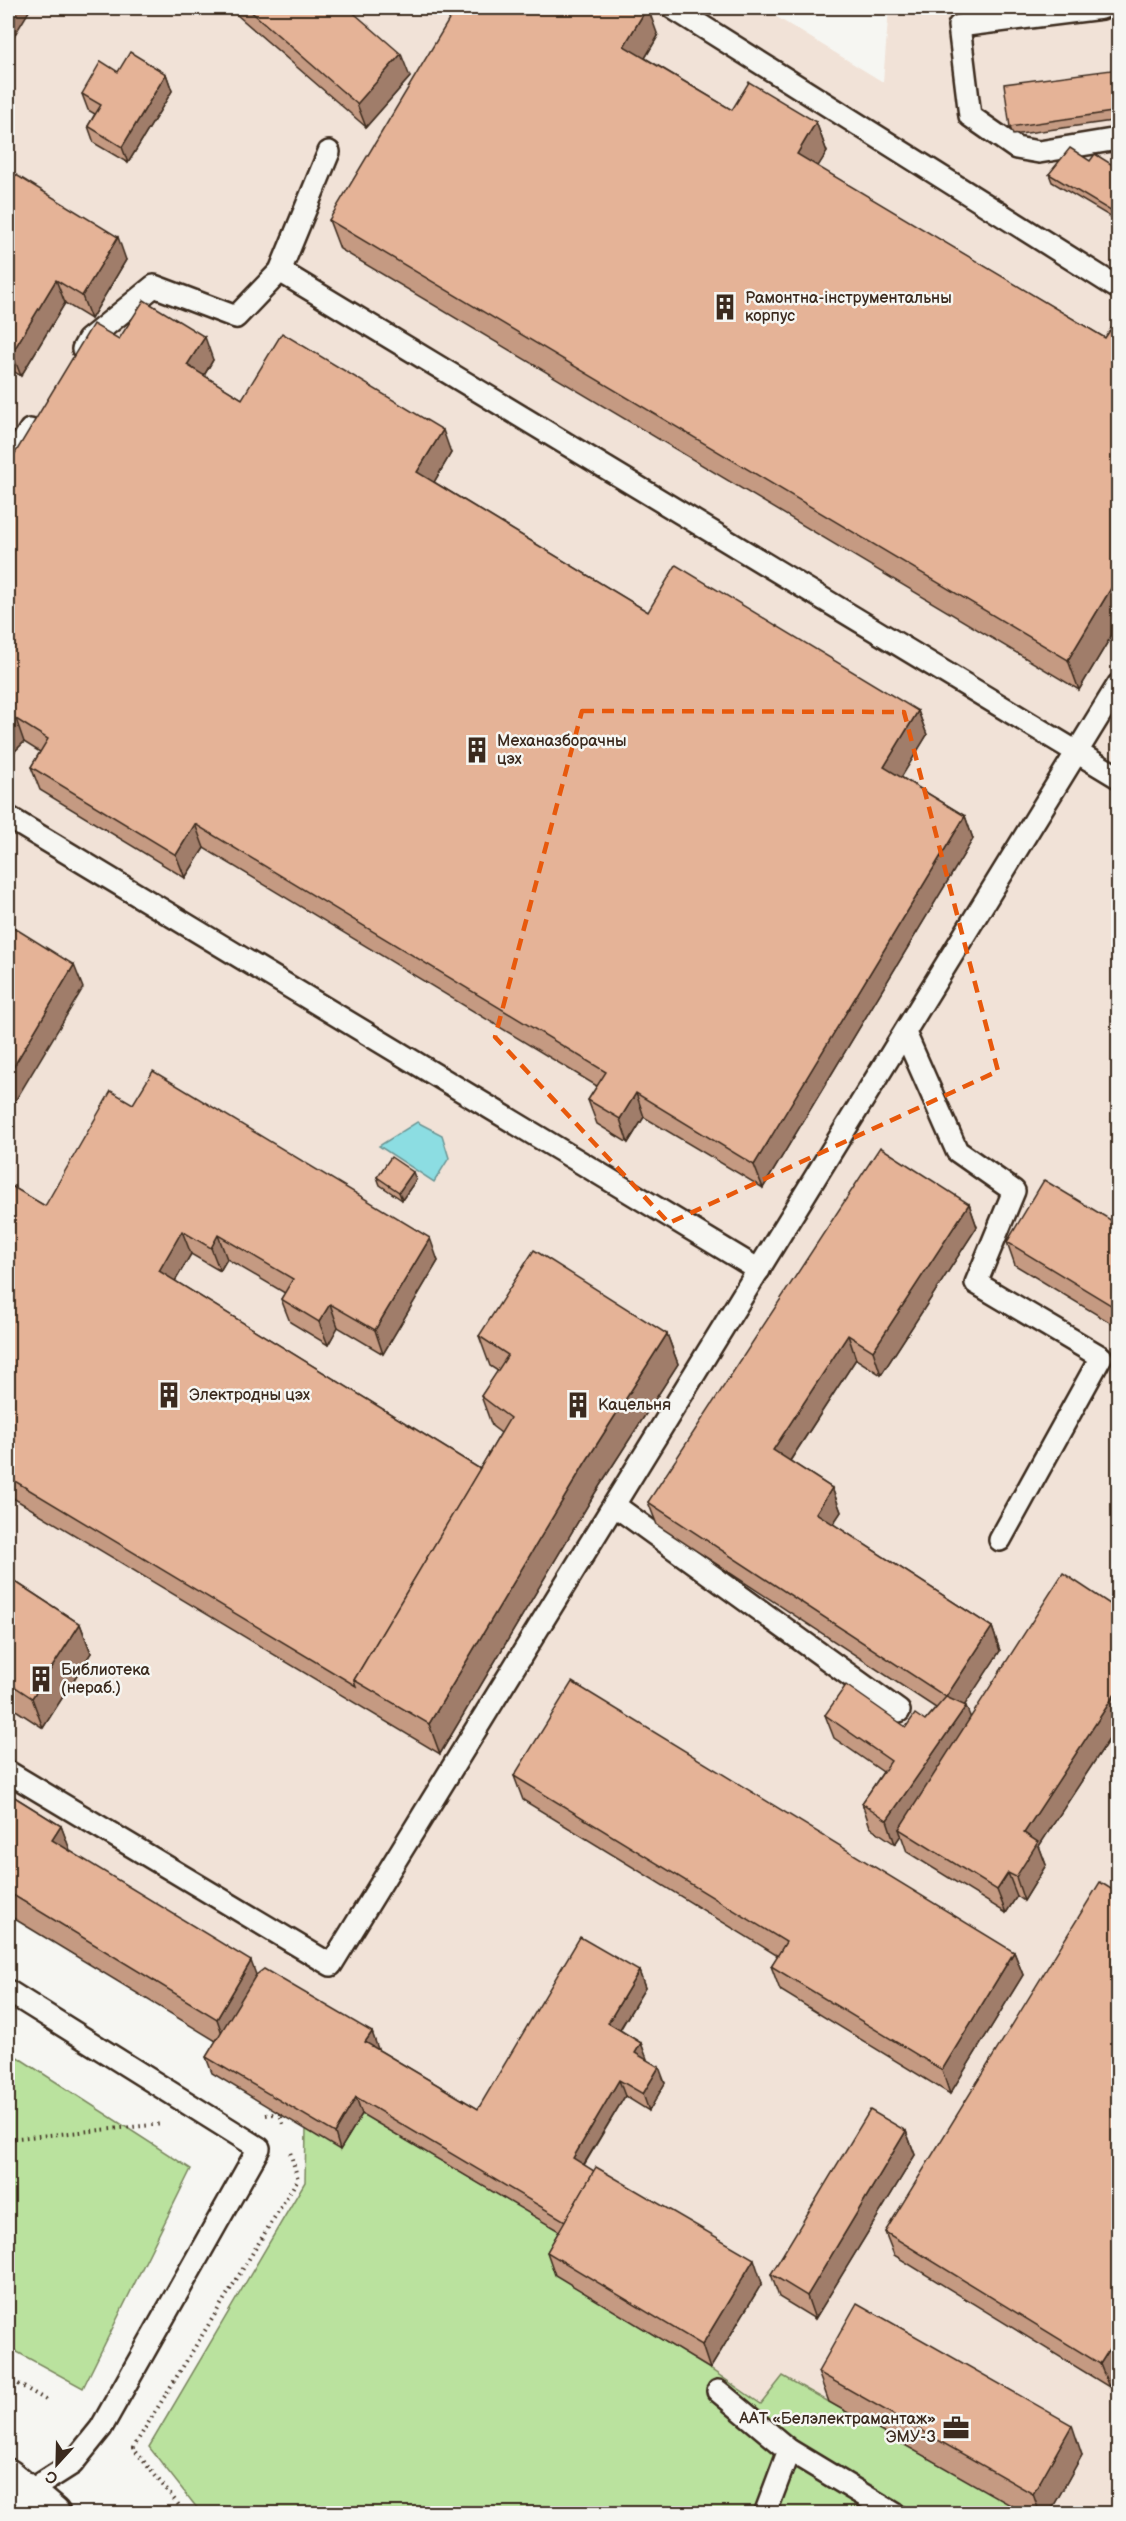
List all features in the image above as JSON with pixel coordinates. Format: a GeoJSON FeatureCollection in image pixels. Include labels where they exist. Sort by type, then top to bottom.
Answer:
{"type":"FeatureCollection","features":[{"type":"Feature","properties":{"kind":"main road"},"geometry":{"type":"LineString","coordinates":[[18,2484],[53,2514]]}},
{"type":"Feature","properties":{"kind":"lane"},"geometry":{"type":"LineString","coordinates":[[673,8],[1119,288]]}},
{"type":"Feature","properties":{"kind":"lane"},"geometry":{"type":"LineString","coordinates":[[1102,8],[959,26],[970,116],[1017,147],[1039,152],[1119,139]]}},
{"type":"Feature","properties":{"kind":"lane"},"geometry":{"type":"LineString","coordinates":[[70,369],[88,340],[154,286],[236,317],[280,271],[329,152]]}},
{"type":"Feature","properties":{"kind":"lane"},"geometry":{"type":"LineString","coordinates":[[280,271],[1119,777]]}},
{"type":"Feature","properties":{"kind":"lane"},"geometry":{"type":"LineString","coordinates":[[8,464],[39,416]]}},
{"type":"Feature","properties":{"kind":"lane"},"geometry":{"type":"LineString","coordinates":[[8,1773],[332,1965],[1119,685]]}},
{"type":"Feature","properties":{"kind":"lane"},"geometry":{"type":"LineString","coordinates":[[8,817],[759,1270]]}},
{"type":"Feature","properties":{"kind":"lane"},"geometry":{"type":"LineString","coordinates":[[905,1033],[957,1151],[1014,1191],[976,1283],[1101,1357],[1000,1540]]}},
{"type":"Feature","properties":{"kind":"lane"},"geometry":{"type":"LineString","coordinates":[[614,1505],[899,1711]]}},
{"type":"Feature","properties":{"kind":"lane"},"geometry":{"type":"LineString","coordinates":[[8,1990],[259,2148],[101,2428],[72,2464],[18,2484]]}},
{"type":"Feature","properties":{"kind":"lane"},"geometry":{"type":"LineString","coordinates":[[718,2391],[789,2450],[895,2514]]}},
{"type":"Feature","properties":{"kind":"lane"},"geometry":{"type":"LineString","coordinates":[[765,2514],[789,2450]]}},
{"type":"Feature","properties":{"kind":"path"},"geometry":{"type":"LineString","coordinates":[[8,2378],[48,2401]]}},
{"type":"Feature","properties":{"kind":"path"},"geometry":{"type":"LineString","coordinates":[[133,2448],[186,2514]]}},
{"type":"Feature","properties":{"kind":"highlighted area"},"geometry":{"type":"Polygon","coordinates":[[[582,711],[904,712],[998,1071],[669,1223],[495,1037],[582,711]]]}},
{"type":"Feature","properties":{"kind":"shaded area"},"geometry":{"type":"Polygon","coordinates":[[[8,8],[762,8],[883,82],[889,8],[1118,8],[1118,2513],[1026,2513],[829,2402],[762,2404],[710,2369],[555,2275],[362,2114],[341,2150],[212,2073],[227,2048],[8,1915],[8,8]]]}},
{"type":"Feature","properties":{"kind":"green space"},"geometry":{"type":"Polygon","coordinates":[[[8,2051],[191,2169],[83,2388],[8,2347],[8,2051]]]}},
{"type":"Feature","properties":{"kind":"green space"},"geometry":{"type":"Polygon","coordinates":[[[362,2114],[575,2240],[556,2275],[710,2369],[761,2404],[783,2376],[1026,2513],[201,2513],[149,2447],[305,2182],[306,2129],[340,2149],[362,2114]]]}},
{"type":"Feature","properties":{"kind":"water"},"geometry":{"type":"Polygon","coordinates":[[[417,1122],[442,1135],[449,1158],[434,1182],[379,1146],[417,1122]]]}},
{"type":"Feature","properties":{"kind":"building"},"geometry":{"type":"Polygon","coordinates":[[[247,8],[348,8],[401,54],[357,104],[247,8]]]}},
{"type":"Feature","properties":{"kind":"building","name":"Рамонтна-інструментальны корпус"},"geometry":{"type":"Polygon","coordinates":[[[456,8],[647,8],[624,46],[732,110],[749,82],[816,122],[797,154],[1105,338],[1119,317],[1119,575],[1068,660],[329,220],[456,8]]]}},
{"type":"Feature","properties":{"kind":"building"},"geometry":{"type":"Polygon","coordinates":[[[130,52],[166,74],[122,147],[88,126],[101,105],[82,94],[101,61],[118,72],[130,52]]]}},
{"type":"Feature","properties":{"kind":"building"},"geometry":{"type":"Polygon","coordinates":[[[1119,69],[1119,111],[1010,127],[1004,84],[1119,69]]]}},
{"type":"Feature","properties":{"kind":"building"},"geometry":{"type":"Polygon","coordinates":[[[1070,148],[1090,161],[1095,154],[1119,169],[1119,216],[1049,174],[1070,148]]]}},
{"type":"Feature","properties":{"kind":"building"},"geometry":{"type":"Polygon","coordinates":[[[8,170],[118,237],[82,296],[56,280],[12,353],[8,350],[8,170]]]}},
{"type":"Feature","properties":{"kind":"building","name":"Механазборачны цэх"},"geometry":{"type":"Polygon","coordinates":[[[144,300],[205,337],[187,365],[242,399],[282,333],[443,430],[417,472],[648,612],[676,565],[918,711],[884,767],[965,816],[754,1165],[636,1093],[620,1119],[588,1100],[606,1072],[195,824],[176,855],[31,767],[48,739],[16,719],[8,726],[8,465],[93,324],[119,339],[144,300]]]}},
{"type":"Feature","properties":{"kind":"building"},"geometry":{"type":"Polygon","coordinates":[[[8,924],[74,965],[8,1076],[8,924]]]}},
{"type":"Feature","properties":{"kind":"building","name":"Электродны цэх"},"geometry":{"type":"Polygon","coordinates":[[[153,1071],[430,1238],[375,1330],[330,1304],[319,1322],[281,1299],[293,1279],[218,1235],[211,1248],[182,1231],[159,1271],[480,1469],[354,1680],[356,1686],[8,1477],[8,1184],[45,1206],[111,1091],[133,1104],[153,1071]]]}},
{"type":"Feature","properties":{"kind":"building"},"geometry":{"type":"Polygon","coordinates":[[[880,1147],[969,1204],[873,1351],[848,1335],[773,1450],[832,1488],[816,1513],[992,1627],[946,1697],[648,1502],[880,1147]]]}},
{"type":"Feature","properties":{"kind":"building"},"geometry":{"type":"Polygon","coordinates":[[[391,1157],[413,1172],[399,1192],[377,1177],[391,1157]]]}},
{"type":"Feature","properties":{"kind":"building"},"geometry":{"type":"Polygon","coordinates":[[[1044,1180],[1119,1225],[1119,1310],[1007,1242],[1044,1180]]]}},
{"type":"Feature","properties":{"kind":"building"},"geometry":{"type":"Polygon","coordinates":[[[534,1250],[667,1334],[585,1463],[429,1724],[354,1680],[510,1418],[481,1396],[508,1355],[479,1336],[534,1250]]]}},
{"type":"Feature","properties":{"kind":"building"},"geometry":{"type":"Polygon","coordinates":[[[1063,1573],[1119,1610],[1119,1688],[1024,1833],[1038,1842],[1016,1877],[1008,1873],[997,1890],[899,1829],[1063,1573]]]}},
{"type":"Feature","properties":{"kind":"building"},"geometry":{"type":"Polygon","coordinates":[[[8,1577],[80,1624],[32,1698],[8,1682],[8,1577]]]}},
{"type":"Feature","properties":{"kind":"building"},"geometry":{"type":"Polygon","coordinates":[[[572,1682],[1014,1952],[942,2070],[771,1966],[786,1942],[514,1776],[572,1682]]]}},
{"type":"Feature","properties":{"kind":"building"},"geometry":{"type":"Polygon","coordinates":[[[846,1685],[906,1727],[915,1714],[925,1721],[946,1697],[966,1706],[887,1820],[862,1803],[891,1761],[825,1715],[846,1685]]]}},
{"type":"Feature","properties":{"kind":"building"},"geometry":{"type":"Polygon","coordinates":[[[8,1793],[61,1826],[52,1840],[251,1961],[217,2019],[8,1892],[8,1793]]]}},
{"type":"Feature","properties":{"kind":"building"},"geometry":{"type":"Polygon","coordinates":[[[1100,1882],[1119,1894],[1119,2334],[1100,2364],[885,2232],[1100,1882]]]}},
{"type":"Feature","properties":{"kind":"building"},"geometry":{"type":"Polygon","coordinates":[[[580,1937],[639,1971],[608,2023],[641,2043],[635,2053],[659,2067],[643,2094],[619,2080],[573,2158],[594,2171],[565,2221],[356,2097],[335,2133],[206,2057],[256,1975],[264,1969],[372,2032],[365,2042],[478,2109],[580,1937]]]}},
{"type":"Feature","properties":{"kind":"building"},"geometry":{"type":"Polygon","coordinates":[[[870,2110],[906,2131],[807,2296],[771,2274],[870,2110]]]}},
{"type":"Feature","properties":{"kind":"building"},"geometry":{"type":"Polygon","coordinates":[[[596,2167],[754,2259],[702,2345],[547,2252],[596,2167]]]}},
{"type":"Feature","properties":{"kind":"building","name":"ААТ «Белэлектрамантаж» ЭМУ-3"},"geometry":{"type":"Polygon","coordinates":[[[857,2303],[1072,2425],[1033,2494],[818,2372],[857,2303]]]}},
{"type":"Feature","properties":{"kind":"place","name":"Рамонтна-інструментальны корпус"},"geometry":{"type":"Point","coordinates":[725,307]}},
{"type":"Feature","properties":{"kind":"place","name":"Механазборачны цэх"},"geometry":{"type":"Point","coordinates":[477,750]}},
{"type":"Feature","properties":{"kind":"place","name":"Электродны цэх"},"geometry":{"type":"Point","coordinates":[169,1395]}},
{"type":"Feature","properties":{"kind":"place","name":"Кацельня"},"geometry":{"type":"Point","coordinates":[578,1405]}},
{"type":"Feature","properties":{"kind":"place","name":"Библиотека (нераб.)"},"geometry":{"type":"Point","coordinates":[41,1679]}},
{"type":"Feature","properties":{"kind":"place","name":"ААТ «Белэлектрамантаж» ЭМУ-3"},"geometry":{"type":"Point","coordinates":[956,2428]}}]}
